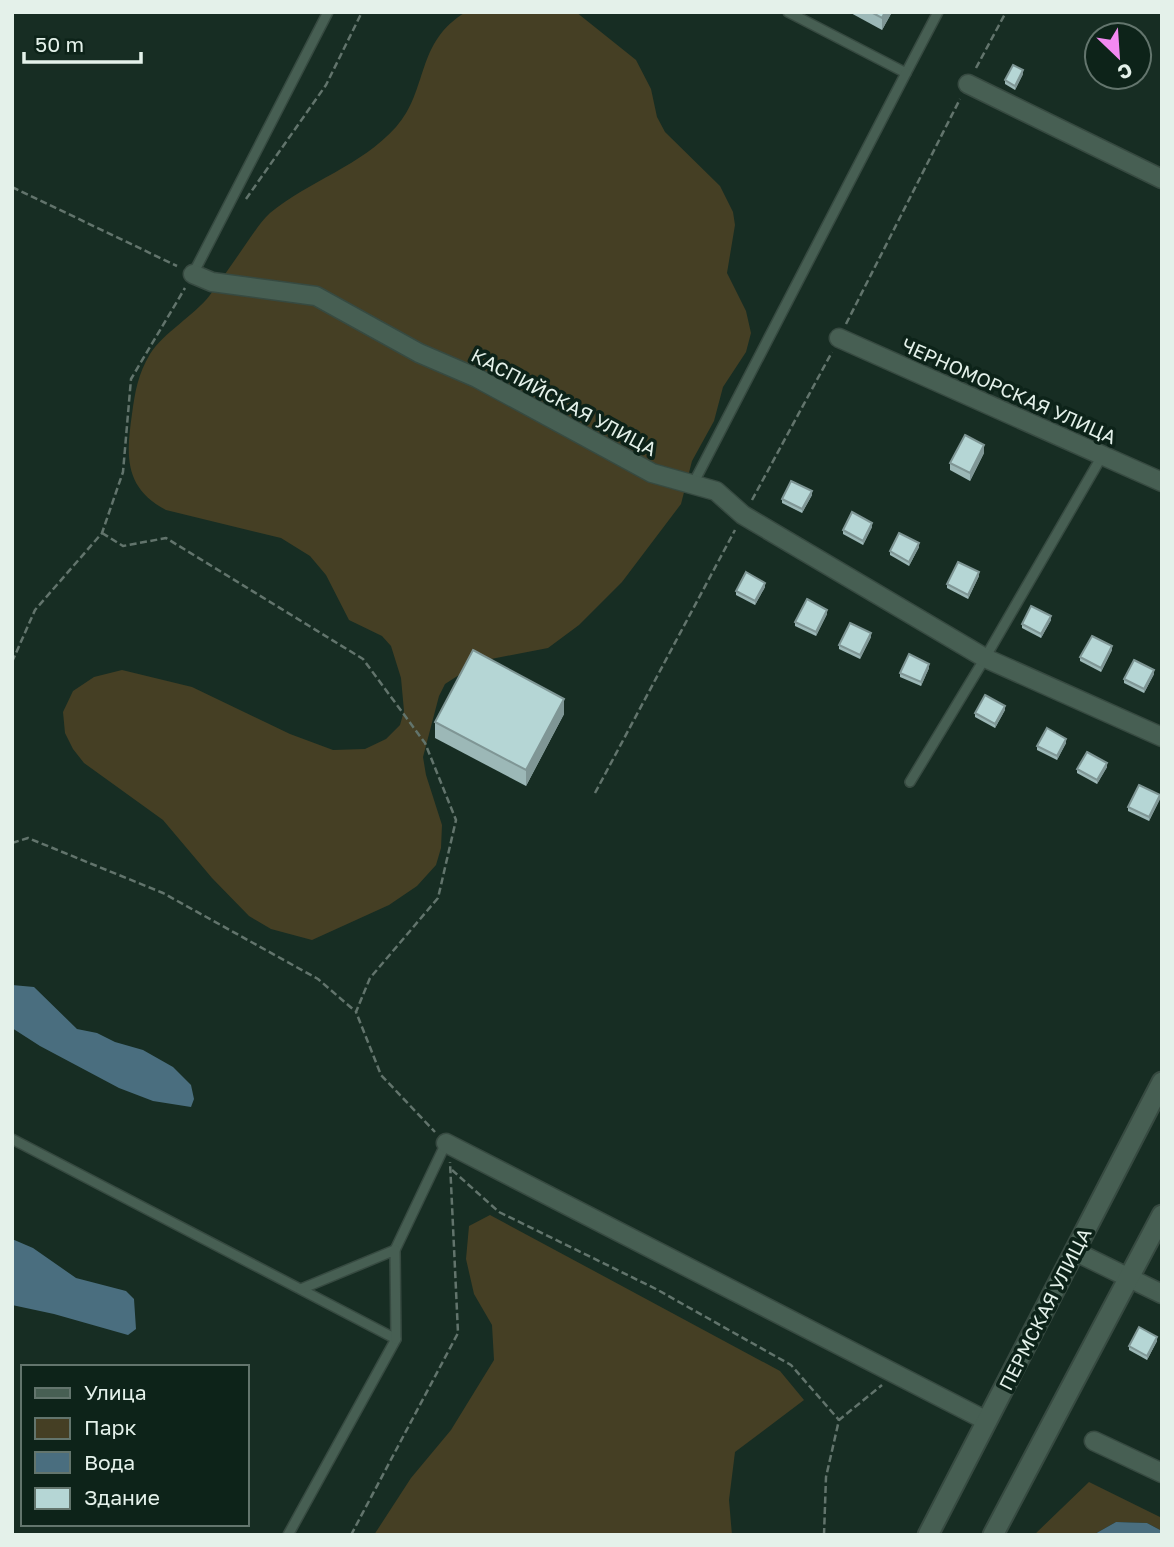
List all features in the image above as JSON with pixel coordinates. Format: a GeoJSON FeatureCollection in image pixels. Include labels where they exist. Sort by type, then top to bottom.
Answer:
{"type":"FeatureCollection","features":[{"type":"Feature","properties":{"kind":"street"},"geometry":{"type":"LineString","coordinates":[[968,84],[1162,178]]}},
{"type":"Feature","properties":{"kind":"street","name":"КАСПИЙСКАЯ УЛИЦА"},"geometry":{"type":"LineString","coordinates":[[193,274],[212,282],[316,296],[419,353],[477,378],[652,473],[716,491],[743,515],[985,657],[1162,737]]}},
{"type":"Feature","properties":{"kind":"street","name":"ЧЕРНОМОРСКАЯ УЛИЦА"},"geometry":{"type":"LineString","coordinates":[[839,338],[1162,482]]}},
{"type":"Feature","properties":{"kind":"street","name":"ПЕРМСКАЯ УЛИЦА"},"geometry":{"type":"LineString","coordinates":[[928,1535],[1162,1082]]}},
{"type":"Feature","properties":{"kind":"street"},"geometry":{"type":"LineString","coordinates":[[446,1143],[987,1421]]}},
{"type":"Feature","properties":{"kind":"street"},"geometry":{"type":"LineString","coordinates":[[993,1535],[1162,1216]]}},
{"type":"Feature","properties":{"kind":"street"},"geometry":{"type":"LineString","coordinates":[[1074,1251],[1162,1294]]}},
{"type":"Feature","properties":{"kind":"street"},"geometry":{"type":"LineString","coordinates":[[1094,1441],[1162,1473]]}},
{"type":"Feature","properties":{"kind":"lane"},"geometry":{"type":"LineString","coordinates":[[193,274],[328,12]]}},
{"type":"Feature","properties":{"kind":"lane"},"geometry":{"type":"LineString","coordinates":[[788,12],[906,73]]}},
{"type":"Feature","properties":{"kind":"lane"},"geometry":{"type":"LineString","coordinates":[[693,485],[939,12]]}},
{"type":"Feature","properties":{"kind":"lane"},"geometry":{"type":"LineString","coordinates":[[910,782],[1102,456]]}},
{"type":"Feature","properties":{"kind":"lane"},"geometry":{"type":"LineString","coordinates":[[12,1139],[396,1339]]}},
{"type":"Feature","properties":{"kind":"lane"},"geometry":{"type":"LineString","coordinates":[[288,1535],[396,1339],[395,1250],[446,1143]]}},
{"type":"Feature","properties":{"kind":"lane"},"geometry":{"type":"LineString","coordinates":[[301,1289],[395,1250]]}},
{"type":"Feature","properties":{"kind":"path"},"geometry":{"type":"LineString","coordinates":[[246,201],[326,85],[362,12]]}},
{"type":"Feature","properties":{"kind":"path"},"geometry":{"type":"LineString","coordinates":[[595,793],[839,338],[1006,12]]}},
{"type":"Feature","properties":{"kind":"path"},"geometry":{"type":"LineString","coordinates":[[12,187],[193,274],[131,379],[123,472],[102,533],[36,610],[12,662]]}},
{"type":"Feature","properties":{"kind":"path"},"geometry":{"type":"LineString","coordinates":[[102,533],[123,546],[166,538],[362,659],[425,743],[456,820],[438,898],[370,978],[356,1012]]}},
{"type":"Feature","properties":{"kind":"path"},"geometry":{"type":"LineString","coordinates":[[12,843],[28,838],[163,893],[318,979],[356,1012],[381,1074],[446,1143],[452,1170],[458,1333],[351,1535]]}},
{"type":"Feature","properties":{"kind":"path"},"geometry":{"type":"LineString","coordinates":[[452,1170],[499,1212],[656,1289],[791,1365],[839,1420]]}},
{"type":"Feature","properties":{"kind":"path"},"geometry":{"type":"LineString","coordinates":[[824,1535],[826,1477],[839,1420],[897,1374]]}},
{"type":"Feature","properties":{"kind":"green space"},"geometry":{"type":"Polygon","coordinates":[[[466,12],[576,12],[636,60],[651,89],[657,117],[665,132],[720,186],[733,212],[735,225],[727,273],[746,311],[751,333],[746,352],[723,387],[714,421],[692,461],[681,504],[622,582],[579,625],[548,648],[481,661],[445,684],[439,696],[423,757],[442,825],[441,848],[436,865],[417,886],[389,905],[312,940],[271,929],[249,916],[212,878],[163,820],[84,763],[65,733],[63,712],[73,691],[94,677],[122,670],[192,687],[290,734],[333,750],[365,749],[386,739],[400,725],[404,711],[401,678],[391,646],[382,636],[349,620],[326,575],[310,556],[281,538],[166,510],[152,501],[142,492],[131,470],[130,429],[140,376],[156,346],[210,295],[270,213],[351,163],[382,141],[396,127],[414,98],[438,37],[466,12]]]}},
{"type":"Feature","properties":{"kind":"green space"},"geometry":{"type":"Polygon","coordinates":[[[490,1215],[780,1371],[804,1400],[735,1452],[729,1500],[732,1535],[374,1535],[411,1478],[451,1430],[494,1360],[492,1325],[474,1294],[466,1259],[469,1226],[490,1215]]]}},
{"type":"Feature","properties":{"kind":"green space"},"geometry":{"type":"Polygon","coordinates":[[[1089,1482],[1162,1518],[1162,1531],[1147,1523],[1116,1522],[1093,1535],[1034,1535],[1089,1482]]]}},
{"type":"Feature","properties":{"kind":"water"},"geometry":{"type":"Polygon","coordinates":[[[12,985],[34,987],[77,1029],[97,1033],[115,1042],[143,1050],[173,1067],[191,1085],[194,1099],[191,1107],[153,1101],[119,1088],[12,1028],[12,985]]]}},
{"type":"Feature","properties":{"kind":"water"},"geometry":{"type":"Polygon","coordinates":[[[12,1239],[33,1248],[76,1278],[126,1291],[134,1299],[136,1329],[128,1335],[12,1305],[12,1239]]]}},
{"type":"Feature","properties":{"kind":"water"},"geometry":{"type":"Polygon","coordinates":[[[1116,1522],[1147,1523],[1162,1531],[1162,1535],[1093,1535],[1116,1522]]]}},
{"type":"Feature","properties":{"kind":"building"},"geometry":{"type":"Polygon","coordinates":[[[871,12],[885,12],[882,18],[871,12]]]}},
{"type":"Feature","properties":{"kind":"building"},"geometry":{"type":"Polygon","coordinates":[[[1013,65],[1023,70],[1015,86],[1005,80],[1013,65]]]}},
{"type":"Feature","properties":{"kind":"building"},"geometry":{"type":"Polygon","coordinates":[[[965,435],[984,445],[970,473],[950,463],[965,435]]]}},
{"type":"Feature","properties":{"kind":"building"},"geometry":{"type":"Polygon","coordinates":[[[791,481],[812,491],[802,509],[782,499],[791,481]]]}},
{"type":"Feature","properties":{"kind":"building"},"geometry":{"type":"Polygon","coordinates":[[[852,512],[872,523],[863,541],[843,530],[852,512]]]}},
{"type":"Feature","properties":{"kind":"building"},"geometry":{"type":"Polygon","coordinates":[[[899,533],[919,543],[909,562],[890,551],[899,533]]]}},
{"type":"Feature","properties":{"kind":"building"},"geometry":{"type":"Polygon","coordinates":[[[958,562],[979,572],[968,595],[947,584],[958,562]]]}},
{"type":"Feature","properties":{"kind":"building"},"geometry":{"type":"Polygon","coordinates":[[[746,572],[765,583],[755,601],[736,591],[746,572]]]}},
{"type":"Feature","properties":{"kind":"building"},"geometry":{"type":"Polygon","coordinates":[[[807,599],[827,610],[816,632],[795,622],[807,599]]]}},
{"type":"Feature","properties":{"kind":"building"},"geometry":{"type":"Polygon","coordinates":[[[1031,606],[1051,616],[1041,634],[1022,624],[1031,606]]]}},
{"type":"Feature","properties":{"kind":"building"},"geometry":{"type":"Polygon","coordinates":[[[850,623],[871,633],[860,655],[839,645],[850,623]]]}},
{"type":"Feature","properties":{"kind":"building"},"geometry":{"type":"Polygon","coordinates":[[[1092,636],[1112,646],[1101,668],[1080,657],[1092,636]]]}},
{"type":"Feature","properties":{"kind":"building"},"geometry":{"type":"Polygon","coordinates":[[[473,650],[564,699],[526,770],[435,722],[473,650]]]}},
{"type":"Feature","properties":{"kind":"building"},"geometry":{"type":"Polygon","coordinates":[[[909,654],[929,664],[921,682],[900,673],[909,654]]]}},
{"type":"Feature","properties":{"kind":"building"},"geometry":{"type":"Polygon","coordinates":[[[1134,660],[1154,670],[1144,689],[1124,679],[1134,660]]]}},
{"type":"Feature","properties":{"kind":"building"},"geometry":{"type":"Polygon","coordinates":[[[985,695],[1005,706],[995,724],[975,713],[985,695]]]}},
{"type":"Feature","properties":{"kind":"building"},"geometry":{"type":"Polygon","coordinates":[[[1047,728],[1066,739],[1057,756],[1037,746],[1047,728]]]}},
{"type":"Feature","properties":{"kind":"building"},"geometry":{"type":"Polygon","coordinates":[[[1087,752],[1107,763],[1097,780],[1077,769],[1087,752]]]}},
{"type":"Feature","properties":{"kind":"building"},"geometry":{"type":"Polygon","coordinates":[[[1139,785],[1160,795],[1149,817],[1128,807],[1139,785]]]}},
{"type":"Feature","properties":{"kind":"building"},"geometry":{"type":"Polygon","coordinates":[[[1139,1327],[1157,1337],[1147,1356],[1129,1346],[1139,1327]]]}}]}
